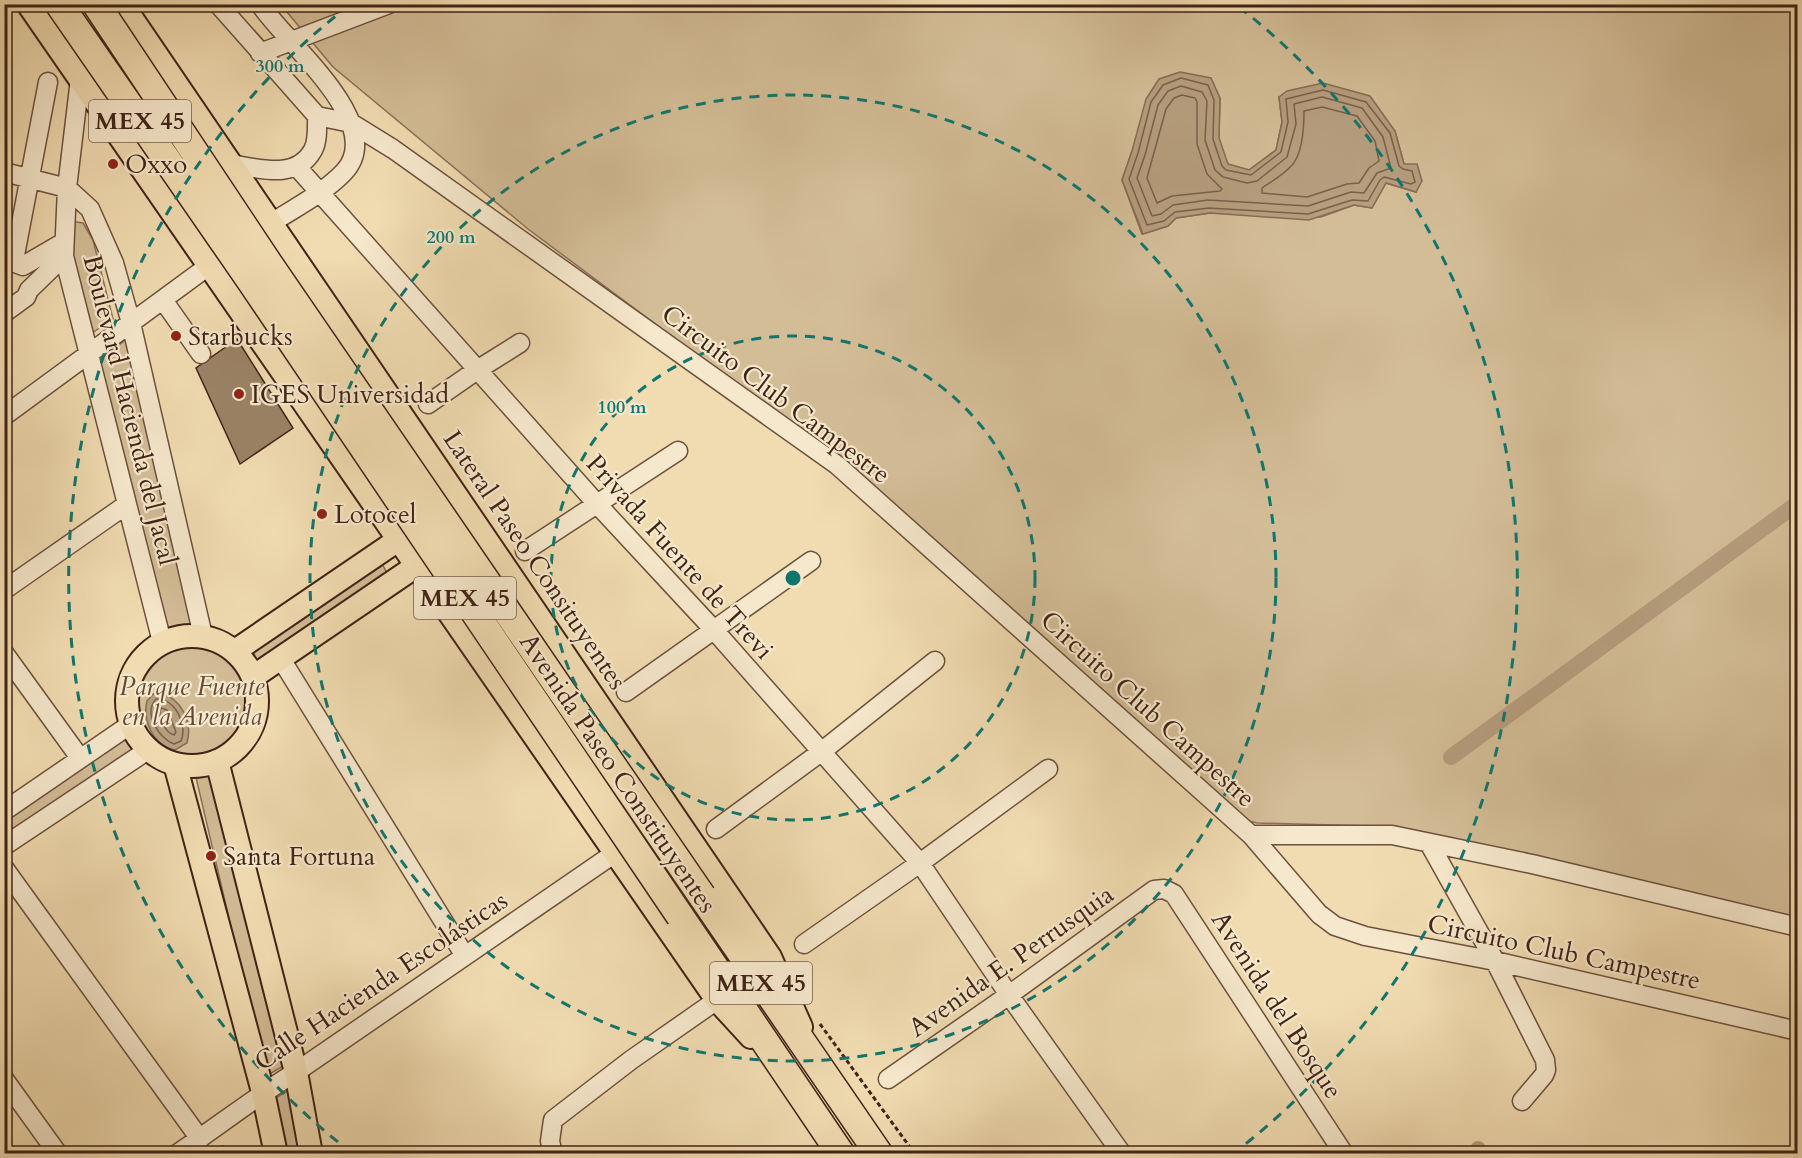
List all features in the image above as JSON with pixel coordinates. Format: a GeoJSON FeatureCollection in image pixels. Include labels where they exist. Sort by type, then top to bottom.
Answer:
{"type":"FeatureCollection","features":[{"type":"Feature","properties":{"kind":"highway","name":"Avenida Paseo Constituyentes"},"geometry":{"type":"LineString","coordinates":[[60,4],[264,299],[841,1154]]}},
{"type":"Feature","properties":{"kind":"highway","name":"Avenida Paseo Constituyentes"},"geometry":{"type":"LineString","coordinates":[[96,4],[269,264],[879,1154]]}},
{"type":"Feature","properties":{"kind":"main road"},"geometry":{"type":"LineString","coordinates":[[28,4],[717,1000],[793,1083]]}},
{"type":"Feature","properties":{"kind":"main road","name":"Lateral Paseo Consituyentes"},"geometry":{"type":"LineString","coordinates":[[122,4],[770,957],[820,1069]]}},
{"type":"Feature","properties":{"kind":"main road"},"geometry":{"type":"LineString","coordinates":[[124,143],[131,149],[149,156],[176,149],[188,135],[193,118],[192,109]]}},
{"type":"Feature","properties":{"kind":"main road"},"geometry":{"type":"LineString","coordinates":[[253,677],[477,525]]}},
{"type":"Feature","properties":{"kind":"main road"},"geometry":{"type":"LineString","coordinates":[[235,651],[398,540]]}},
{"type":"Feature","properties":{"kind":"main road"},"geometry":{"type":"LineString","coordinates":[[182,636],[203,636],[220,641],[235,651],[244,661],[253,677],[257,705],[251,729],[237,748],[217,761],[196,766],[175,764],[148,750],[141,742],[131,724],[127,697],[132,675],[144,656],[162,642],[182,636]]}},
{"type":"Feature","properties":{"kind":"main road"},"geometry":{"type":"LineString","coordinates":[[217,761],[296,1072],[311,1154]]}},
{"type":"Feature","properties":{"kind":"main road"},"geometry":{"type":"LineString","coordinates":[[175,764],[263,1092],[276,1154]]}},
{"type":"Feature","properties":{"kind":"street"},"geometry":{"type":"LineString","coordinates":[[218,4],[317,117],[313,150],[297,167],[274,171],[230,164]]}},
{"type":"Feature","properties":{"kind":"street","name":"Circuito Club Campestre"},"geometry":{"type":"LineString","coordinates":[[260,4],[269,18],[333,91],[351,123]]}},
{"type":"Feature","properties":{"kind":"street"},"geometry":{"type":"LineString","coordinates":[[260,53],[388,4]]}},
{"type":"Feature","properties":{"kind":"street","name":"Boulevard Hacienda del Jacal"},"geometry":{"type":"LineString","coordinates":[[80,79],[67,188],[64,249],[88,355],[162,642]]}},
{"type":"Feature","properties":{"kind":"street"},"geometry":{"type":"LineString","coordinates":[[48,82],[15,263],[23,266],[64,249]]}},
{"type":"Feature","properties":{"kind":"street","name":"Circuito Club Campestre"},"geometry":{"type":"LineString","coordinates":[[317,117],[351,123],[393,149],[837,465],[1251,835],[1319,914],[1335,926],[1365,936],[1495,961],[1797,1031]]}},
{"type":"Feature","properties":{"kind":"street"},"geometry":{"type":"LineString","coordinates":[[4,416],[209,266],[319,192],[346,170],[356,148],[351,123]]}},
{"type":"Feature","properties":{"kind":"street","name":"Privada Fuente de Trevi"},"geometry":{"type":"LineString","coordinates":[[297,167],[597,504],[714,630],[920,863],[1009,995],[1122,1154]]}},
{"type":"Feature","properties":{"kind":"street"},"geometry":{"type":"LineString","coordinates":[[4,172],[67,188]]}},
{"type":"Feature","properties":{"kind":"street","name":"Boulevard Hacienda del Jacal"},"geometry":{"type":"LineString","coordinates":[[67,188],[90,208],[114,263],[203,636]]}},
{"type":"Feature","properties":{"kind":"street"},"geometry":{"type":"LineString","coordinates":[[4,313],[26,297],[29,290],[64,249]]}},
{"type":"Feature","properties":{"kind":"street"},"geometry":{"type":"LineString","coordinates":[[4,302],[21,290],[29,290]]}},
{"type":"Feature","properties":{"kind":"street"},"geometry":{"type":"LineString","coordinates":[[163,300],[201,354]]}},
{"type":"Feature","properties":{"kind":"street"},"geometry":{"type":"LineString","coordinates":[[428,404],[520,343]]}},
{"type":"Feature","properties":{"kind":"street"},"geometry":{"type":"LineString","coordinates":[[525,551],[678,451]]}},
{"type":"Feature","properties":{"kind":"street"},"geometry":{"type":"LineString","coordinates":[[4,591],[126,505]]}},
{"type":"Feature","properties":{"kind":"street"},"geometry":{"type":"LineString","coordinates":[[626,692],[811,561]]}},
{"type":"Feature","properties":{"kind":"street"},"geometry":{"type":"LineString","coordinates":[[4,653],[80,758]]}},
{"type":"Feature","properties":{"kind":"street"},"geometry":{"type":"LineString","coordinates":[[281,658],[465,956]]}},
{"type":"Feature","properties":{"kind":"street"},"geometry":{"type":"LineString","coordinates":[[716,829],[821,752],[935,661]]}},
{"type":"Feature","properties":{"kind":"street"},"geometry":{"type":"LineString","coordinates":[[4,811],[131,724]]}},
{"type":"Feature","properties":{"kind":"street"},"geometry":{"type":"LineString","coordinates":[[4,846],[148,750]]}},
{"type":"Feature","properties":{"kind":"street"},"geometry":{"type":"LineString","coordinates":[[804,944],[1048,769]]}},
{"type":"Feature","properties":{"kind":"street","name":"Circuito Club Campestre"},"geometry":{"type":"LineString","coordinates":[[1251,835],[1392,836],[1532,864],[1797,927]]}},
{"type":"Feature","properties":{"kind":"street"},"geometry":{"type":"LineString","coordinates":[[1429,843],[1495,961],[1545,1060],[1544,1076],[1522,1101]]}},
{"type":"Feature","properties":{"kind":"street","name":"Calle Hacienda Escolásticas"},"geometry":{"type":"LineString","coordinates":[[177,1154],[263,1092],[296,1072],[615,853]]}},
{"type":"Feature","properties":{"kind":"street"},"geometry":{"type":"LineString","coordinates":[[4,868],[200,1138]]}},
{"type":"Feature","properties":{"kind":"street","name":"Avenida E. Perrusquia"},"geometry":{"type":"LineString","coordinates":[[888,1079],[1154,890],[1164,889]]}},
{"type":"Feature","properties":{"kind":"street","name":"Avenida del Bosque"},"geometry":{"type":"LineString","coordinates":[[1164,889],[1174,894],[1344,1154]]}},
{"type":"Feature","properties":{"kind":"street"},"geometry":{"type":"LineString","coordinates":[[553,1154],[550,1141],[553,1120],[631,1060],[717,1000]]}},
{"type":"Feature","properties":{"kind":"street"},"geometry":{"type":"LineString","coordinates":[[4,1079],[58,1154]]}},
{"type":"Feature","properties":{"kind":"path"},"geometry":{"type":"LineString","coordinates":[[817,1021],[915,1154]]}},
{"type":"Feature","properties":{"kind":"green space"},"geometry":{"type":"Polygon","coordinates":[[[281,5],[1797,5],[1797,919],[1531,857],[1370,826],[1257,823],[1241,819],[840,462],[528,229],[333,67],[281,5]],[[1279,97],[1282,122],[1276,150],[1249,170],[1227,164],[1219,138],[1220,98],[1132,151],[1122,180],[1142,234],[1168,226],[1176,218],[1210,213],[1321,217],[1354,205],[1372,208],[1386,183],[1416,192],[1404,164],[1395,131],[1279,97]]]}},
{"type":"Feature","properties":{"kind":"green space"},"geometry":{"type":"Polygon","coordinates":[[[70,221],[83,223],[93,240],[113,319],[86,337],[69,256],[70,221]]]}},
{"type":"Feature","properties":{"kind":"green space"},"geometry":{"type":"Polygon","coordinates":[[[127,339],[198,631],[164,634],[94,364],[127,339]]]}},
{"type":"Feature","properties":{"kind":"green space"},"geometry":{"type":"Polygon","coordinates":[[[379,558],[387,573],[260,665],[253,652],[379,558]]]}},
{"type":"Feature","properties":{"kind":"green space","name":"Parque Fuente en la Avenida"},"geometry":{"type":"Polygon","coordinates":[[[192,636],[217,641],[238,655],[252,676],[257,701],[252,726],[238,747],[217,761],[192,766],[167,761],[146,747],[132,726],[127,701],[132,676],[146,655],[167,641],[192,636]]]}},
{"type":"Feature","properties":{"kind":"green space"},"geometry":{"type":"Polygon","coordinates":[[[128,728],[143,747],[5,844],[4,818],[128,728]]]}},
{"type":"Feature","properties":{"kind":"green space"},"geometry":{"type":"Polygon","coordinates":[[[214,767],[287,1064],[266,1076],[194,769],[214,767]]]}},
{"type":"Feature","properties":{"kind":"green space"},"geometry":{"type":"Polygon","coordinates":[[[295,1086],[306,1153],[283,1153],[274,1099],[295,1086]]]}},
{"type":"Feature","properties":{"kind":"water"},"geometry":{"type":"Polygon","coordinates":[[[1180,72],[1211,78],[1220,98],[1219,138],[1228,164],[1249,170],[1276,150],[1282,122],[1279,97],[1287,91],[1323,83],[1370,96],[1395,131],[1404,164],[1417,164],[1422,181],[1416,192],[1386,183],[1372,208],[1354,205],[1309,220],[1210,213],[1176,218],[1168,226],[1143,234],[1122,180],[1146,99],[1159,79],[1180,72]]]}},
{"type":"Feature","properties":{"kind":"water"},"geometry":{"type":"Polygon","coordinates":[[[161,693],[180,706],[187,719],[187,743],[175,750],[168,748],[156,738],[151,732],[146,717],[147,701],[153,694],[161,693]]]}},
{"type":"Feature","properties":{"kind":"building","name":"IGES Universidad"},"geometry":{"type":"Polygon","coordinates":[[[237,339],[293,428],[240,464],[196,368],[237,339]]]}},
{"type":"Feature","properties":{"kind":"building"},"geometry":{"type":"Polygon","coordinates":[[[222,1146],[241,1154],[216,1154],[215,1152],[222,1146]]]}},
{"type":"Feature","properties":{"kind":"waterway"},"geometry":{"type":"LineString","coordinates":[[1451,757],[1798,503]]}},
{"type":"Feature","properties":{"kind":"waterway"},"geometry":{"type":"LineString","coordinates":[[1478,1149],[1481,1154]]}},
{"type":"Feature","properties":{"kind":"place","name":"Oxxo"},"geometry":{"type":"Point","coordinates":[113,164]}},
{"type":"Feature","properties":{"kind":"place","name":"Starbucks"},"geometry":{"type":"Point","coordinates":[176,336]}},
{"type":"Feature","properties":{"kind":"place","name":"IGES Universidad"},"geometry":{"type":"Point","coordinates":[239,394]}},
{"type":"Feature","properties":{"kind":"place","name":"Lotocel"},"geometry":{"type":"Point","coordinates":[322,514]}},
{"type":"Feature","properties":{"kind":"place","name":"Santa Fortuna"},"geometry":{"type":"Point","coordinates":[211,856]}}]}
